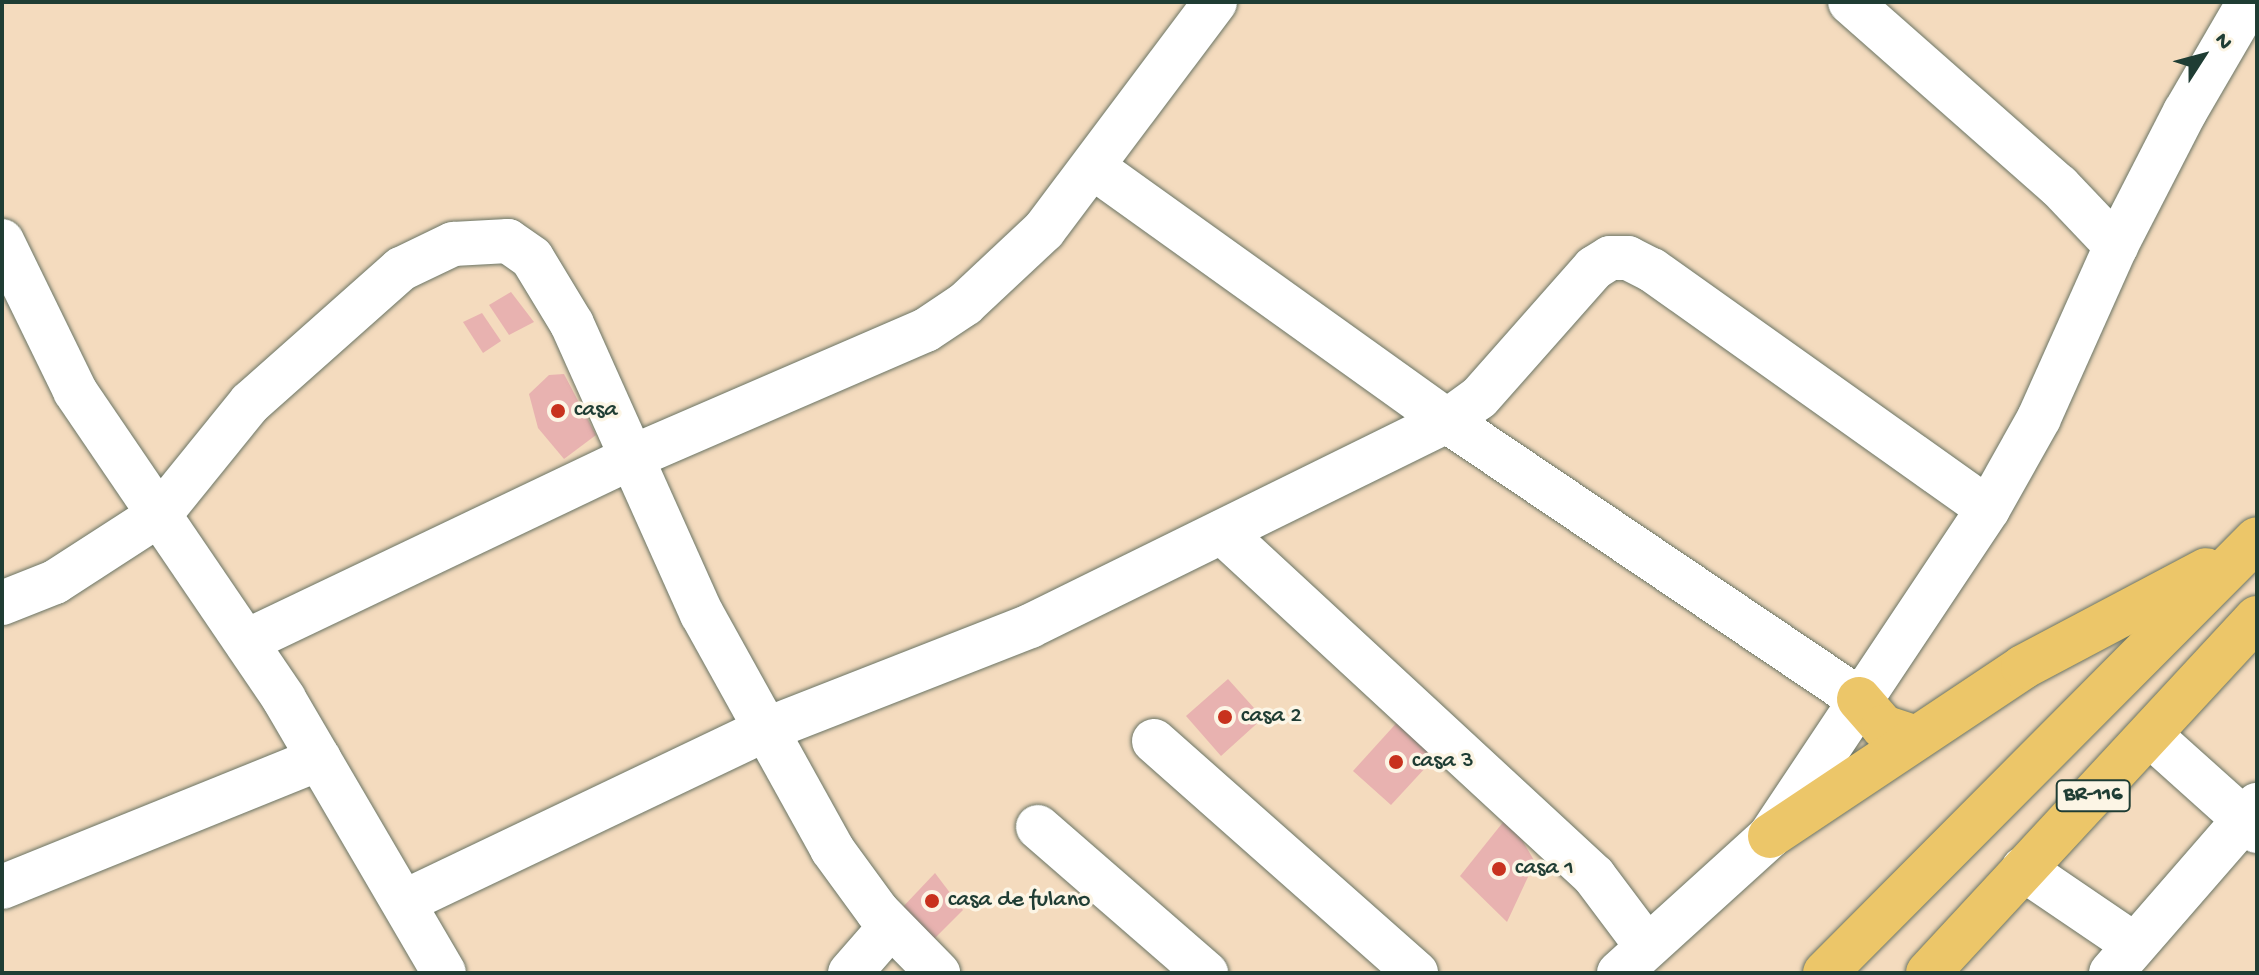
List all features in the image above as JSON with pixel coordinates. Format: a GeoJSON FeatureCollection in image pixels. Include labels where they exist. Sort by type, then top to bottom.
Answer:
{"type":"FeatureCollection","features":[{"type":"Feature","properties":{"kind":"highway"},"geometry":{"type":"LineString","coordinates":[[1770,836],[2023,667],[2252,543]]}},
{"type":"Feature","properties":{"kind":"highway"},"geometry":{"type":"LineString","coordinates":[[1825,973],[2252,543]]}},
{"type":"Feature","properties":{"kind":"highway","name":"BR-116"},"geometry":{"type":"LineString","coordinates":[[1928,973],[2257,618]]}},
{"type":"Feature","properties":{"kind":"highway"},"geometry":{"type":"LineString","coordinates":[[1859,699],[1883,727],[1916,738]]}},
{"type":"Feature","properties":{"kind":"street"},"geometry":{"type":"LineString","coordinates":[[247,641],[630,458],[926,330],[995,279],[1094,168],[1215,2]]}},
{"type":"Feature","properties":{"kind":"street"},"geometry":{"type":"LineString","coordinates":[[1850,2],[2059,186],[2116,246]]}},
{"type":"Feature","properties":{"kind":"street"},"geometry":{"type":"LineString","coordinates":[[1222,532],[1594,876],[1632,958],[1770,836],[1988,509],[2039,418],[2116,246],[2249,2]]}},
{"type":"Feature","properties":{"kind":"street"},"geometry":{"type":"LineString","coordinates":[[1094,168],[1447,421],[1859,699]]}},
{"type":"Feature","properties":{"kind":"street"},"geometry":{"type":"LineString","coordinates":[[2,603],[55,582],[160,514],[250,403],[328,330],[427,253],[475,240],[495,239],[520,247],[546,277],[702,614],[832,849],[891,926],[938,973]]}},
{"type":"Feature","properties":{"kind":"street"},"geometry":{"type":"LineString","coordinates":[[2,241],[75,391],[247,641],[406,901],[444,973]]}},
{"type":"Feature","properties":{"kind":"street"},"geometry":{"type":"LineString","coordinates":[[406,901],[765,730],[1030,626],[1447,421],[1479,398],[1600,263],[1628,258],[1652,270],[1988,509]]}},
{"type":"Feature","properties":{"kind":"street"},"geometry":{"type":"LineString","coordinates":[[2023,869],[2123,959],[2253,819],[2150,735]]}},
{"type":"Feature","properties":{"kind":"street"},"geometry":{"type":"LineString","coordinates":[[1154,741],[1416,973]]}},
{"type":"Feature","properties":{"kind":"street"},"geometry":{"type":"LineString","coordinates":[[2,887],[319,759]]}},
{"type":"Feature","properties":{"kind":"street"},"geometry":{"type":"LineString","coordinates":[[1038,827],[1206,973]]}},
{"type":"Feature","properties":{"kind":"street"},"geometry":{"type":"LineString","coordinates":[[850,973],[891,926]]}},
{"type":"Feature","properties":{"kind":"building"},"geometry":{"type":"Polygon","coordinates":[[[511,292],[534,322],[509,335],[489,305],[511,292]]]}},
{"type":"Feature","properties":{"kind":"building"},"geometry":{"type":"Polygon","coordinates":[[[482,313],[501,341],[483,353],[463,322],[482,313]]]}},
{"type":"Feature","properties":{"kind":"building","name":"casa"},"geometry":{"type":"Polygon","coordinates":[[[564,374],[596,435],[564,459],[538,428],[529,394],[549,375],[564,374]]]}},
{"type":"Feature","properties":{"kind":"building","name":"casa 2"},"geometry":{"type":"Polygon","coordinates":[[[1228,679],[1263,718],[1221,756],[1186,716],[1228,679]]]}},
{"type":"Feature","properties":{"kind":"building","name":"casa 3"},"geometry":{"type":"Polygon","coordinates":[[[1401,718],[1439,753],[1391,805],[1353,771],[1401,718]]]}},
{"type":"Feature","properties":{"kind":"building","name":"casa 1"},"geometry":{"type":"Polygon","coordinates":[[[1508,816],[1535,862],[1507,922],[1460,876],[1508,816]]]}},
{"type":"Feature","properties":{"kind":"building","name":"casa de fulano"},"geometry":{"type":"Polygon","coordinates":[[[935,873],[963,910],[930,943],[900,910],[935,873]]]}},
{"type":"Feature","properties":{"kind":"place","name":"casa"},"geometry":{"type":"Point","coordinates":[558,411]}},
{"type":"Feature","properties":{"kind":"place","name":"casa 2"},"geometry":{"type":"Point","coordinates":[1225,717]}},
{"type":"Feature","properties":{"kind":"place","name":"casa 3"},"geometry":{"type":"Point","coordinates":[1396,762]}},
{"type":"Feature","properties":{"kind":"place","name":"casa 1"},"geometry":{"type":"Point","coordinates":[1499,869]}},
{"type":"Feature","properties":{"kind":"place","name":"casa de fulano"},"geometry":{"type":"Point","coordinates":[932,901]}}]}
